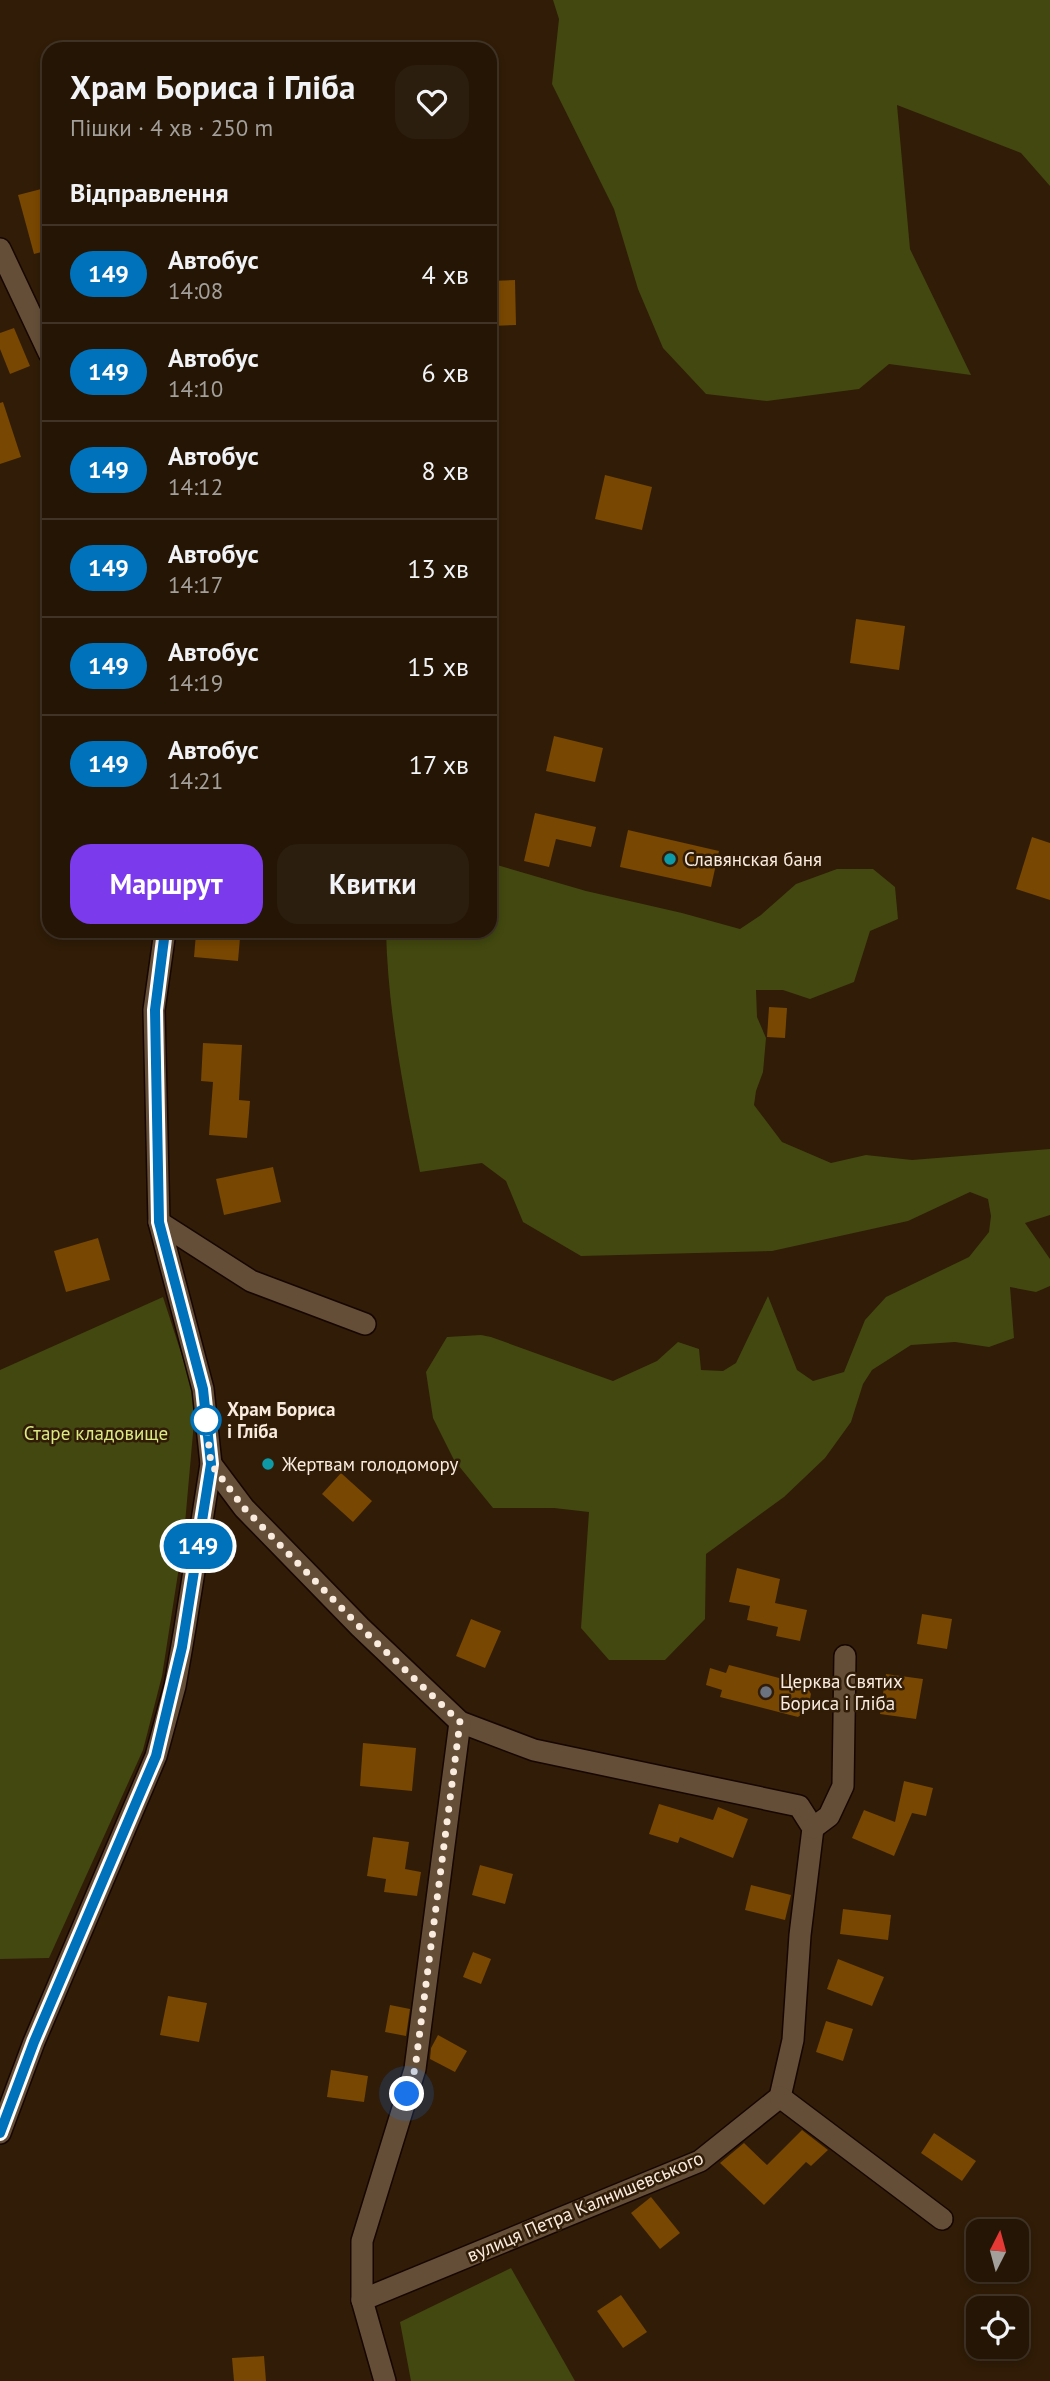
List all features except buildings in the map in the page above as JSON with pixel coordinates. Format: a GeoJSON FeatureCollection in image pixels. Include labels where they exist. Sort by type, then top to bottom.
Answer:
{"type":"FeatureCollection","features":[{"type":"Feature","properties":{"kind":"street"},"geometry":{"type":"LineString","coordinates":[[0,249],[42,338]]}},
{"type":"Feature","properties":{"kind":"street"},"geometry":{"type":"LineString","coordinates":[[0,2133],[34,2042],[156,1756],[181,1651],[211,1464],[203,1389],[159,1222],[155,1010],[164,938]]}},
{"type":"Feature","properties":{"kind":"street"},"geometry":{"type":"LineString","coordinates":[[159,1222],[251,1281],[365,1324]]}},
{"type":"Feature","properties":{"kind":"street"},"geometry":{"type":"LineString","coordinates":[[211,1464],[244,1508],[360,1627],[460,1722],[534,1750],[799,1805],[813,1828],[800,1935],[793,2040],[779,2096],[942,2219]]}},
{"type":"Feature","properties":{"kind":"street"},"geometry":{"type":"LineString","coordinates":[[813,1828],[829,1816],[843,1786],[845,1656]]}},
{"type":"Feature","properties":{"kind":"street"},"geometry":{"type":"LineString","coordinates":[[385,2381],[362,2300],[362,2241],[415,2069],[460,1722]]}},
{"type":"Feature","properties":{"kind":"street","name":"вулиця Петра Калнишевського"},"geometry":{"type":"LineString","coordinates":[[362,2300],[700,2161],[779,2096]]}},
{"type":"Feature","properties":{"kind":"green space"},"geometry":{"type":"Polygon","coordinates":[[[553,0],[1050,0],[1050,186],[1021,153],[897,105],[910,249],[971,375],[889,364],[859,389],[767,401],[706,394],[663,348],[638,289],[614,209],[552,84],[559,19],[553,0]]]}},
{"type":"Feature","properties":{"kind":"green space"},"geometry":{"type":"Polygon","coordinates":[[[497,865],[586,891],[740,929],[761,915],[796,884],[837,869],[873,869],[895,887],[898,919],[870,931],[854,982],[810,999],[783,990],[756,990],[757,1017],[766,1038],[763,1072],[754,1105],[782,1142],[831,1163],[866,1155],[912,1160],[1050,1149],[1050,1215],[1025,1223],[1050,1259],[1050,1286],[1036,1292],[1010,1287],[1014,1338],[989,1347],[955,1342],[911,1345],[872,1370],[863,1384],[851,1422],[825,1458],[784,1497],[706,1554],[705,1619],[665,1660],[609,1660],[581,1628],[589,1512],[554,1508],[493,1508],[454,1460],[433,1418],[426,1372],[447,1337],[491,1337],[613,1381],[657,1361],[678,1342],[699,1349],[701,1370],[723,1371],[736,1363],[768,1296],[797,1370],[813,1381],[844,1372],[865,1320],[886,1297],[969,1257],[989,1232],[991,1216],[988,1199],[970,1192],[908,1221],[772,1251],[581,1256],[523,1222],[506,1181],[482,1163],[420,1172],[393,1022],[386,938],[497,938],[497,865]]]}},
{"type":"Feature","properties":{"kind":"green space","name":"Старе кладовище"},"geometry":{"type":"Polygon","coordinates":[[[163,1297],[196,1399],[184,1535],[162,1676],[143,1750],[49,1958],[0,1959],[0,1370],[163,1297]]]}},
{"type":"Feature","properties":{"kind":"green space"},"geometry":{"type":"Polygon","coordinates":[[[511,2268],[575,2381],[411,2381],[400,2322],[511,2268]]]}},
{"type":"Feature","properties":{"kind":"bus line","name":"149"},"geometry":{"type":"LineString","coordinates":[[0,2133],[34,2042],[156,1756],[175,1685],[211,1464],[203,1389],[159,1222],[155,1010],[164,938]]}},
{"type":"Feature","properties":{"kind":"place","name":"Славянская баня"},"geometry":{"type":"Point","coordinates":[670,859]}},
{"type":"Feature","properties":{"kind":"place","name":"Храм Бориса і Гліба"},"geometry":{"type":"Point","coordinates":[206,1420]}},
{"type":"Feature","properties":{"kind":"place","name":"Жертвам голодомору"},"geometry":{"type":"Point","coordinates":[268,1464]}},
{"type":"Feature","properties":{"kind":"place","name":"Церква Святих Бориса і Гліба"},"geometry":{"type":"Point","coordinates":[766,1692]}},
{"type":"Feature","properties":{"kind":"route"},"geometry":{"type":"LineString","coordinates":[[206,1420],[211,1464],[244,1508],[360,1627],[460,1722],[415,2069],[407,2094]]}}]}
